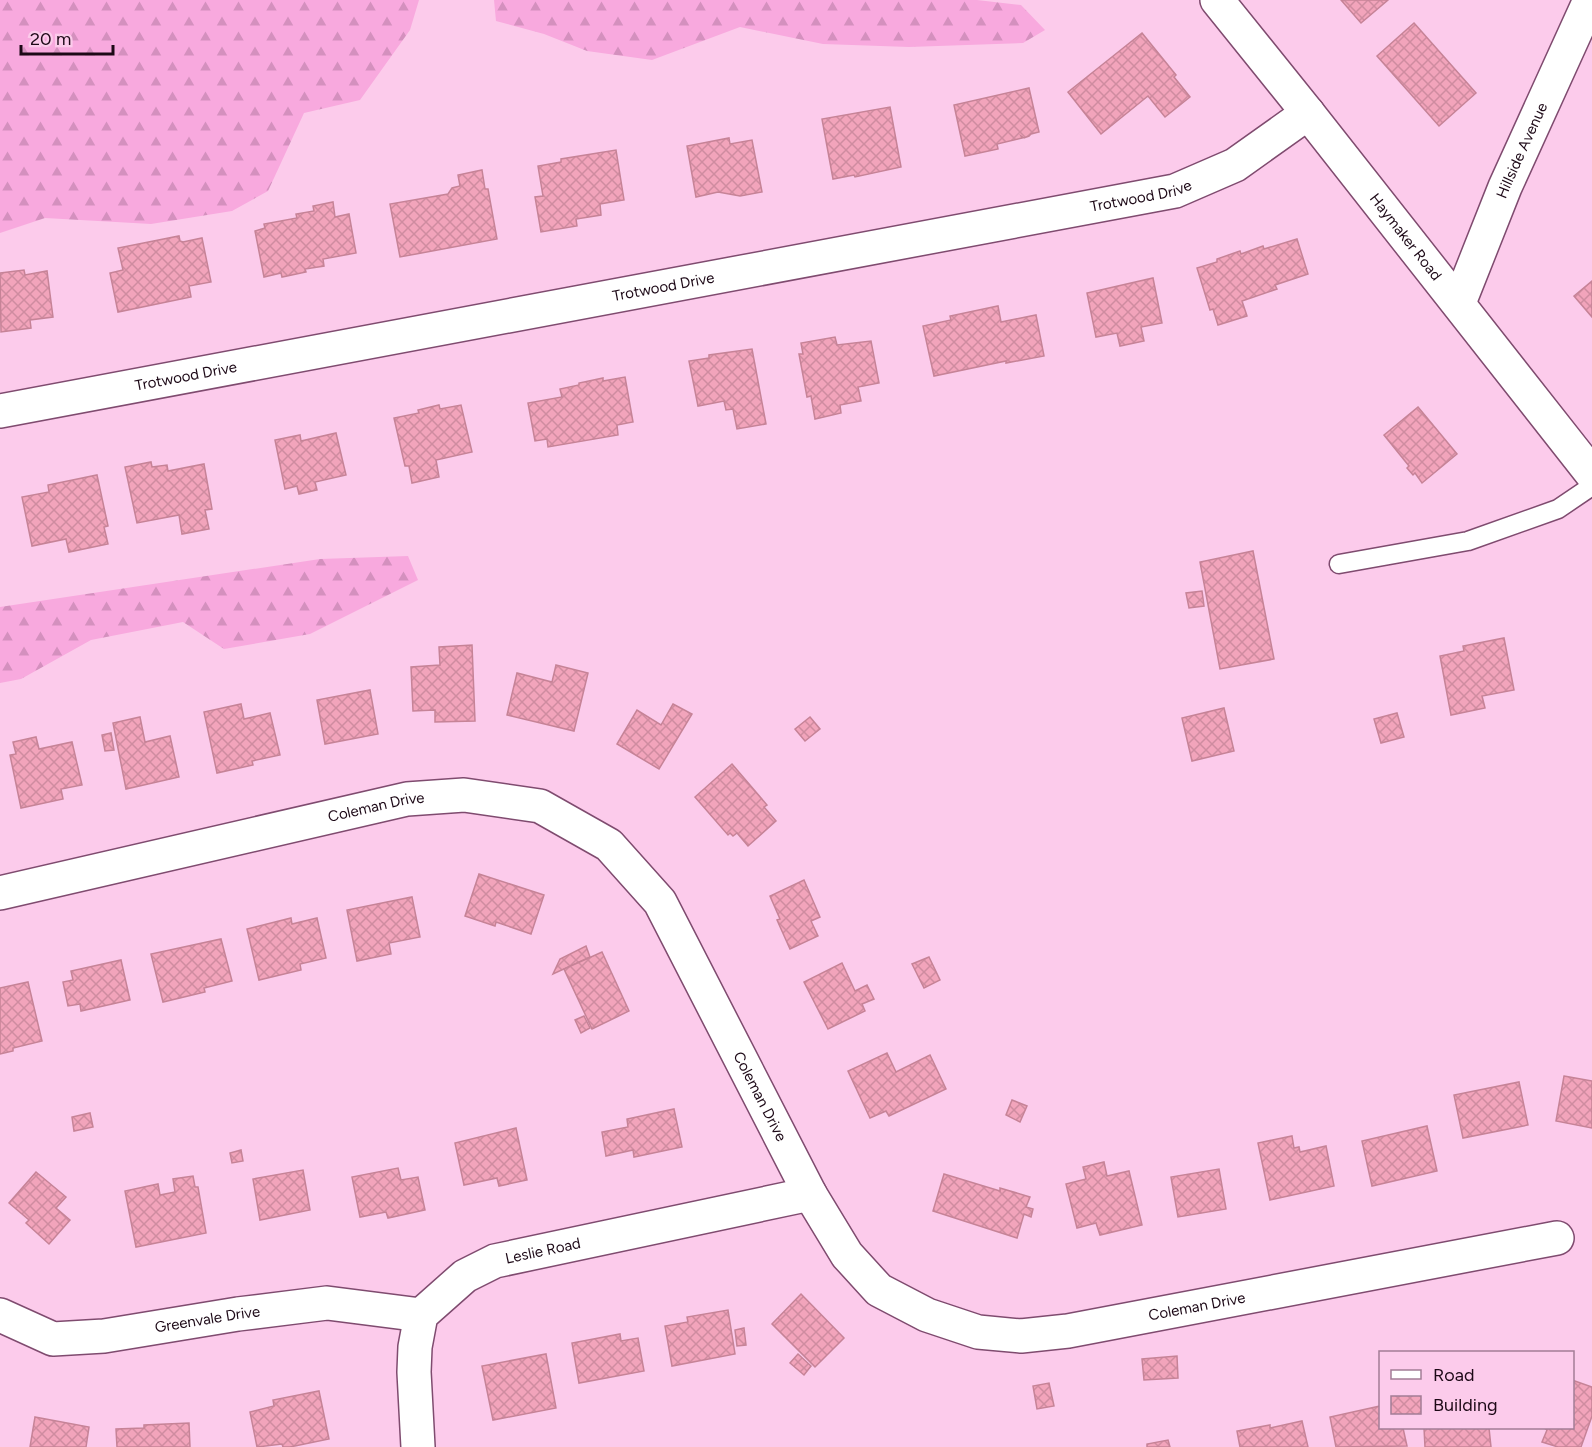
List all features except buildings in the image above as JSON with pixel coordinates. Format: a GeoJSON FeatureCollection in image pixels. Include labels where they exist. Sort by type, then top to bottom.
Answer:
{"type":"FeatureCollection","features":[{"type":"Feature","properties":{"kind":"street","name":"Haymaker Road"},"geometry":{"type":"LineString","coordinates":[[1217,0],[1308,112],[1592,474]]}},
{"type":"Feature","properties":{"kind":"street","name":"Hillside Avenue"},"geometry":{"type":"LineString","coordinates":[[1459,303],[1505,187],[1590,0]]}},
{"type":"Feature","properties":{"kind":"street","name":"Trotwood Drive"},"geometry":{"type":"LineString","coordinates":[[0,411],[1176,191],[1235,165],[1308,112]]}},
{"type":"Feature","properties":{"kind":"street","name":"Coleman Drive"},"geometry":{"type":"LineString","coordinates":[[0,892],[407,800],[464,795],[540,806],[609,845],[660,902],[810,1194],[847,1255],[879,1290],[927,1314],[978,1332],[1021,1336],[1068,1331],[1557,1238]]}},
{"type":"Feature","properties":{"kind":"street","name":"Leslie Road"},"geometry":{"type":"LineString","coordinates":[[422,1315],[465,1276],[495,1261],[810,1194]]}},
{"type":"Feature","properties":{"kind":"street","name":"Greenvale Drive"},"geometry":{"type":"LineString","coordinates":[[0,1315],[53,1339],[104,1336],[238,1314],[327,1304],[422,1315]]}},
{"type":"Feature","properties":{"kind":"street"},"geometry":{"type":"LineString","coordinates":[[418,1447],[415,1355],[422,1315]]}},
{"type":"Feature","properties":{"kind":"lane"},"geometry":{"type":"LineString","coordinates":[[1339,564],[1468,541],[1558,509],[1592,486]]}},
{"type":"Feature","properties":{"kind":"green space"},"geometry":{"type":"Polygon","coordinates":[[[0,0],[419,0],[410,30],[360,100],[304,113],[268,191],[232,211],[151,224],[45,218],[0,233],[0,0]]]}},
{"type":"Feature","properties":{"kind":"green space"},"geometry":{"type":"Polygon","coordinates":[[[494,0],[977,0],[1021,5],[1045,30],[1023,43],[909,47],[823,44],[740,27],[652,60],[587,51],[544,34],[496,21],[494,0]]]}},
{"type":"Feature","properties":{"kind":"green space"},"geometry":{"type":"Polygon","coordinates":[[[408,556],[418,580],[310,634],[224,649],[183,622],[91,640],[21,679],[0,683],[0,607],[320,559],[408,556]]]}}]}
